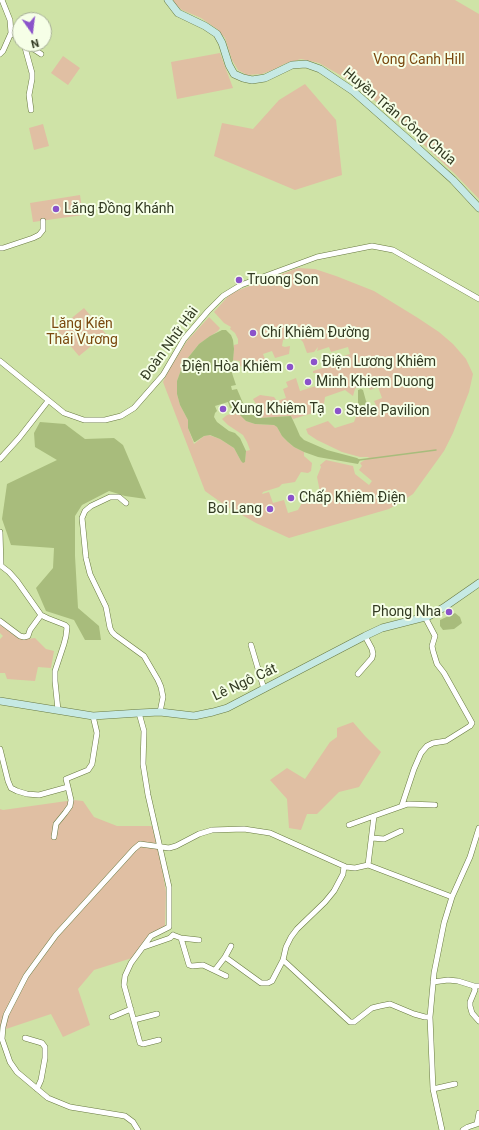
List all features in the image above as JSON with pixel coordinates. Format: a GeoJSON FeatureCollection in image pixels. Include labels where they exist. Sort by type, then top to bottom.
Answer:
{"type":"FeatureCollection","features":[{"type":"Feature","properties":{"kind":"street"},"geometry":{"type":"LineString","coordinates":[[0,54],[3,51],[11,33],[10,20],[2,0]]}},
{"type":"Feature","properties":{"kind":"street","name":"Huyền Trân Công Chúa"},"geometry":{"type":"LineString","coordinates":[[168,0],[178,13],[205,26],[217,34],[234,74],[242,78],[252,80],[265,78],[292,65],[306,64],[320,69],[353,92],[411,142],[453,180],[479,208]]}},
{"type":"Feature","properties":{"kind":"street"},"geometry":{"type":"LineString","coordinates":[[27,52],[32,73],[29,95],[31,110]]}},
{"type":"Feature","properties":{"kind":"street"},"geometry":{"type":"LineString","coordinates":[[0,248],[39,235],[43,230],[43,221]]}},
{"type":"Feature","properties":{"kind":"street","name":"Đoàn Nhữ Hài"},"geometry":{"type":"LineString","coordinates":[[0,361],[64,413],[84,420],[105,420],[121,416],[134,408],[146,396],[163,376],[184,340],[223,296],[241,284],[317,258],[372,246],[393,250],[479,300]]}},
{"type":"Feature","properties":{"kind":"street"},"geometry":{"type":"LineString","coordinates":[[0,459],[19,438],[48,400]]}},
{"type":"Feature","properties":{"kind":"street"},"geometry":{"type":"LineString","coordinates":[[126,503],[119,497],[110,497],[91,506],[85,511],[82,518],[86,558],[90,574],[106,607],[112,632],[147,659],[158,680],[163,697],[160,712]]}},
{"type":"Feature","properties":{"kind":"street"},"geometry":{"type":"LineString","coordinates":[[0,532],[1,565],[9,572],[41,614],[66,626],[67,628],[64,644],[55,671],[58,710]]}},
{"type":"Feature","properties":{"kind":"street","name":"Lê Ngô Cát"},"geometry":{"type":"LineString","coordinates":[[0,701],[94,716],[160,712],[194,716],[213,712],[227,708],[382,628],[429,616],[479,583]]}},
{"type":"Feature","properties":{"kind":"street"},"geometry":{"type":"LineString","coordinates":[[0,621],[20,636],[24,637],[28,636],[30,630],[41,614]]}},
{"type":"Feature","properties":{"kind":"street"},"geometry":{"type":"LineString","coordinates":[[402,805],[421,753],[427,746],[433,743],[446,741],[470,726],[472,723],[444,673],[437,664],[432,646],[435,636],[425,617]]}},
{"type":"Feature","properties":{"kind":"street"},"geometry":{"type":"LineString","coordinates":[[358,674],[372,658],[373,654],[365,636]]}},
{"type":"Feature","properties":{"kind":"street"},"geometry":{"type":"LineString","coordinates":[[251,645],[264,689]]}},
{"type":"Feature","properties":{"kind":"street"},"geometry":{"type":"LineString","coordinates":[[139,713],[144,731],[143,764],[145,779],[152,817],[161,848],[169,887],[169,927],[173,935],[181,938],[199,940]]}},
{"type":"Feature","properties":{"kind":"street"},"geometry":{"type":"LineString","coordinates":[[54,837],[56,824],[70,806],[71,800],[66,779],[88,770],[92,764],[97,733],[94,716]]}},
{"type":"Feature","properties":{"kind":"street"},"geometry":{"type":"LineString","coordinates":[[0,750],[11,788],[27,794],[39,795],[68,787]]}},
{"type":"Feature","properties":{"kind":"street"},"geometry":{"type":"LineString","coordinates":[[349,825],[402,805],[435,805]]}},
{"type":"Feature","properties":{"kind":"street"},"geometry":{"type":"LineString","coordinates":[[368,865],[374,816]]}},
{"type":"Feature","properties":{"kind":"street"},"geometry":{"type":"LineString","coordinates":[[442,1130],[433,1089],[430,1017],[433,982],[444,923],[452,897],[470,857],[479,828]]}},
{"type":"Feature","properties":{"kind":"street"},"geometry":{"type":"LineString","coordinates":[[138,1130],[133,1122],[125,1116],[70,1107],[48,1098],[17,1072],[10,1062],[1,1040],[6,1016],[26,976],[56,935],[140,844],[169,848],[199,834],[212,830],[244,829],[270,833],[344,866],[355,868],[368,865],[452,897]]}},
{"type":"Feature","properties":{"kind":"street"},"geometry":{"type":"LineString","coordinates":[[372,838],[384,839],[401,831]]}},
{"type":"Feature","properties":{"kind":"street"},"geometry":{"type":"LineString","coordinates":[[225,957],[256,980],[263,983],[272,981],[283,960],[286,947],[291,937],[334,891],[343,874],[344,866]]}},
{"type":"Feature","properties":{"kind":"street"},"geometry":{"type":"LineString","coordinates":[[159,1040],[143,1044],[140,1043],[124,985],[125,976],[131,963],[151,936],[169,927]]}},
{"type":"Feature","properties":{"kind":"street"},"geometry":{"type":"LineString","coordinates":[[143,947],[170,938],[173,935]]}},
{"type":"Feature","properties":{"kind":"street"},"geometry":{"type":"LineString","coordinates":[[181,938],[189,965],[203,965],[226,976]]}},
{"type":"Feature","properties":{"kind":"street"},"geometry":{"type":"LineString","coordinates":[[214,970],[225,957],[231,946]]}},
{"type":"Feature","properties":{"kind":"street"},"geometry":{"type":"LineString","coordinates":[[283,960],[350,1022],[354,1022],[372,1008],[390,1004],[414,1014],[430,1017]]}},
{"type":"Feature","properties":{"kind":"street"},"geometry":{"type":"LineString","coordinates":[[433,982],[448,980],[477,986],[470,1002],[470,1006],[472,1013],[479,1021]]}},
{"type":"Feature","properties":{"kind":"street"},"geometry":{"type":"LineString","coordinates":[[112,1017],[131,1008]]}},
{"type":"Feature","properties":{"kind":"street"},"geometry":{"type":"LineString","coordinates":[[134,1020],[158,1014]]}},
{"type":"Feature","properties":{"kind":"street"},"geometry":{"type":"LineString","coordinates":[[25,1038],[42,1043],[45,1046],[45,1058],[41,1080],[37,1089]]}},
{"type":"Feature","properties":{"kind":"street"},"geometry":{"type":"LineString","coordinates":[[433,1089],[455,1084]]}},
{"type":"Feature","properties":{"kind":"street"},"geometry":{"type":"LineString","coordinates":[[463,1130],[468,1126],[477,1124],[479,1113]]}},
{"type":"Feature","properties":{"kind":"green space","name":"Vong Canh Hill"},"geometry":{"type":"Polygon","coordinates":[[[173,0],[455,0],[479,14],[479,199],[454,173],[409,131],[365,92],[340,75],[319,63],[301,59],[284,64],[262,74],[247,75],[238,70],[232,60],[225,38],[217,29],[201,18],[182,10],[173,0]]]}},
{"type":"Feature","properties":{"kind":"green space"},"geometry":{"type":"Polygon","coordinates":[[[220,53],[233,88],[177,99],[171,62],[220,53]]]}},
{"type":"Feature","properties":{"kind":"green space"},"geometry":{"type":"Polygon","coordinates":[[[63,56],[80,68],[68,85],[51,73],[63,56]]]}},
{"type":"Feature","properties":{"kind":"green space"},"geometry":{"type":"Polygon","coordinates":[[[305,84],[336,120],[342,175],[295,190],[214,156],[222,123],[253,129],[279,100],[305,84]]]}},
{"type":"Feature","properties":{"kind":"green space"},"geometry":{"type":"Polygon","coordinates":[[[43,124],[49,146],[34,150],[29,128],[43,124]]]}},
{"type":"Feature","properties":{"kind":"green space"},"geometry":{"type":"Polygon","coordinates":[[[80,195],[83,215],[33,222],[30,203],[80,195]]]}},
{"type":"Feature","properties":{"kind":"green space"},"geometry":{"type":"Polygon","coordinates":[[[298,268],[315,269],[374,291],[439,332],[453,344],[466,359],[473,374],[469,392],[453,433],[444,451],[413,494],[389,509],[289,538],[256,523],[226,506],[205,491],[163,382],[168,371],[187,341],[209,317],[220,328],[199,344],[187,359],[177,381],[177,394],[180,405],[188,420],[188,428],[194,444],[204,436],[209,435],[220,439],[234,448],[241,461],[245,462],[246,451],[250,450],[247,442],[243,435],[222,419],[227,415],[234,413],[241,415],[246,421],[255,424],[274,425],[277,427],[282,436],[294,447],[304,452],[304,456],[312,463],[311,471],[308,473],[301,472],[295,482],[282,484],[279,487],[263,492],[262,494],[269,492],[273,503],[284,500],[288,513],[298,510],[303,501],[321,497],[317,477],[321,467],[320,465],[326,460],[353,466],[355,474],[369,485],[372,481],[359,470],[362,466],[360,463],[369,457],[360,457],[342,452],[317,440],[308,434],[306,429],[328,421],[335,428],[354,422],[358,411],[367,414],[373,412],[376,405],[374,401],[382,398],[378,387],[370,390],[368,386],[361,385],[355,389],[353,396],[345,390],[325,397],[323,410],[293,419],[291,416],[259,418],[248,410],[258,407],[253,399],[260,395],[274,397],[277,401],[286,398],[283,389],[288,387],[286,382],[296,378],[300,391],[319,385],[316,373],[313,373],[313,371],[335,364],[334,359],[350,354],[348,347],[331,352],[329,347],[317,351],[318,347],[314,352],[307,353],[303,342],[298,335],[283,340],[282,346],[290,346],[289,354],[275,358],[272,351],[263,354],[266,361],[244,367],[240,366],[240,361],[233,360],[234,345],[238,344],[238,339],[235,333],[230,329],[231,327],[224,323],[214,312],[231,293],[298,268]]]}},
{"type":"Feature","properties":{"kind":"green space","name":"Lăng Kiên Thái Vương"},"geometry":{"type":"Polygon","coordinates":[[[84,308],[106,334],[79,356],[57,330],[84,308]]]}},
{"type":"Feature","properties":{"kind":"green space"},"geometry":{"type":"Polygon","coordinates":[[[0,624],[5,626],[18,638],[35,638],[46,649],[54,651],[51,668],[38,667],[35,681],[7,679],[5,673],[0,673],[0,639],[3,636],[0,633],[0,624]]]}},
{"type":"Feature","properties":{"kind":"green space"},"geometry":{"type":"Polygon","coordinates":[[[353,722],[381,752],[359,787],[339,792],[317,814],[307,814],[301,830],[289,828],[287,799],[270,780],[287,768],[305,779],[330,742],[337,737],[337,728],[353,722]]]}},
{"type":"Feature","properties":{"kind":"green space"},"geometry":{"type":"Polygon","coordinates":[[[74,800],[83,801],[94,817],[117,826],[152,826],[166,892],[165,926],[151,934],[132,958],[94,970],[78,989],[90,1025],[63,1037],[51,1014],[0,1031],[0,809],[3,810],[74,800]]]}},
{"type":"Feature","properties":{"kind":"shaded area"},"geometry":{"type":"Polygon","coordinates":[[[222,330],[226,330],[231,335],[233,340],[234,349],[232,373],[236,385],[231,386],[232,390],[237,389],[243,403],[253,415],[259,418],[291,416],[300,436],[304,440],[327,450],[357,458],[360,460],[358,464],[318,457],[304,452],[288,442],[274,425],[255,424],[246,421],[233,408],[230,408],[228,402],[215,406],[217,411],[214,417],[217,422],[229,431],[235,433],[240,438],[246,451],[245,462],[243,463],[241,461],[234,448],[220,439],[210,435],[204,436],[194,442],[188,428],[188,420],[180,405],[177,394],[177,381],[187,359],[199,344],[222,330]]]}},
{"type":"Feature","properties":{"kind":"shaded area"},"geometry":{"type":"Polygon","coordinates":[[[358,390],[363,390],[366,401],[370,407],[368,410],[362,410],[358,403],[358,390]]]}},
{"type":"Feature","properties":{"kind":"shaded area"},"geometry":{"type":"Polygon","coordinates":[[[40,422],[65,424],[85,439],[114,438],[123,445],[146,499],[125,496],[109,491],[82,505],[75,516],[75,556],[78,608],[99,626],[101,640],[85,640],[74,620],[46,611],[36,588],[53,568],[54,548],[11,545],[2,519],[7,484],[57,460],[35,447],[34,433],[40,422]]]}},
{"type":"Feature","properties":{"kind":"shaded area"},"geometry":{"type":"Polygon","coordinates":[[[455,613],[460,617],[462,623],[454,629],[443,630],[440,626],[440,620],[455,613]]]}},
{"type":"Feature","properties":{"kind":"waterway"},"geometry":{"type":"LineString","coordinates":[[359,460],[436,450]]}},
{"type":"Feature","properties":{"kind":"place","name":"Lăng Đồng Khánh"},"geometry":{"type":"Point","coordinates":[56,209]}},
{"type":"Feature","properties":{"kind":"place","name":"Truong Son"},"geometry":{"type":"Point","coordinates":[239,280]}},
{"type":"Feature","properties":{"kind":"place","name":"Chí Khiêm Đường"},"geometry":{"type":"Point","coordinates":[253,333]}},
{"type":"Feature","properties":{"kind":"place","name":"Điện Lương Khiêm"},"geometry":{"type":"Point","coordinates":[314,362]}},
{"type":"Feature","properties":{"kind":"place","name":"Điện Hòa Khiêm"},"geometry":{"type":"Point","coordinates":[290,367]}},
{"type":"Feature","properties":{"kind":"place","name":"Minh Khiem Duong"},"geometry":{"type":"Point","coordinates":[308,382]}},
{"type":"Feature","properties":{"kind":"place","name":"Xung Khiêm Tạ"},"geometry":{"type":"Point","coordinates":[223,409]}},
{"type":"Feature","properties":{"kind":"place","name":"Stele Pavilion"},"geometry":{"type":"Point","coordinates":[338,411]}},
{"type":"Feature","properties":{"kind":"place","name":"Chấp Khiêm Điện"},"geometry":{"type":"Point","coordinates":[291,498]}},
{"type":"Feature","properties":{"kind":"place","name":"Boi Lang"},"geometry":{"type":"Point","coordinates":[270,509]}},
{"type":"Feature","properties":{"kind":"place","name":"Phong Nha"},"geometry":{"type":"Point","coordinates":[449,612]}}]}
